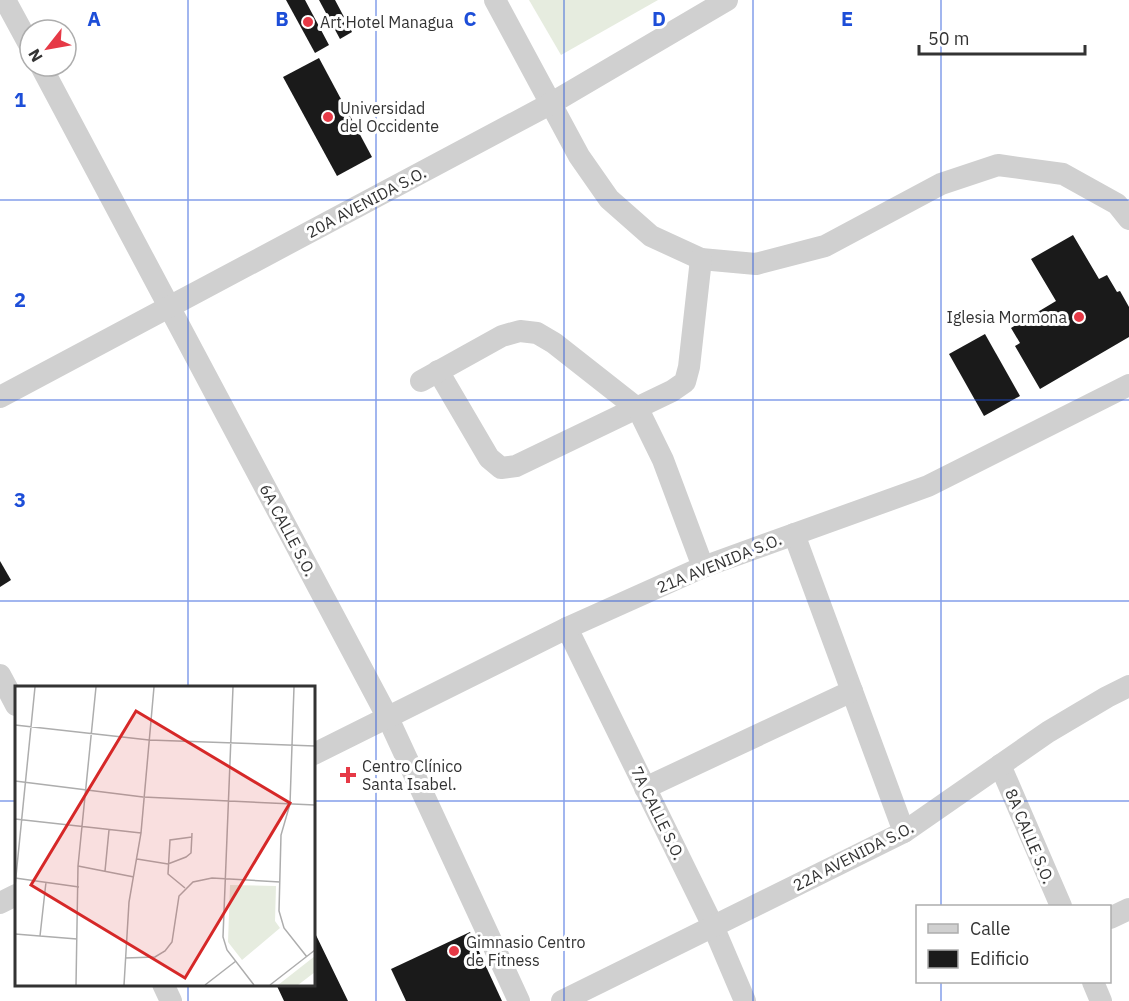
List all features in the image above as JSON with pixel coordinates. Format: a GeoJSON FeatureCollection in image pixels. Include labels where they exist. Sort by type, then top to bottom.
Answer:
{"type":"FeatureCollection","features":[{"type":"Feature","properties":{"kind":"street"},"geometry":{"type":"LineString","coordinates":[[495,0],[579,156],[609,199],[651,236],[701,259],[756,264],[825,246],[941,184],[998,165],[1063,174],[1117,204],[1129,219]]}},
{"type":"Feature","properties":{"kind":"street","name":"20A AVENIDA S.O."},"geometry":{"type":"LineString","coordinates":[[0,397],[550,104],[727,0]]}},
{"type":"Feature","properties":{"kind":"street"},"geometry":{"type":"LineString","coordinates":[[6,1],[18,24]]}},
{"type":"Feature","properties":{"kind":"street","name":"6A CALLE S.O."},"geometry":{"type":"LineString","coordinates":[[47,78],[388,718],[519,1001]]}},
{"type":"Feature","properties":{"kind":"street"},"geometry":{"type":"LineString","coordinates":[[701,259],[689,367],[685,382],[638,409],[516,466],[501,468],[489,458],[429,376],[502,336],[520,331],[537,333],[554,343],[638,409],[663,460],[702,567]]}},
{"type":"Feature","properties":{"kind":"street","name":"21A AVENIDA S.O."},"geometry":{"type":"LineString","coordinates":[[315,754],[567,627],[702,567],[928,486],[1129,385]]}},
{"type":"Feature","properties":{"kind":"street"},"geometry":{"type":"LineString","coordinates":[[794,534],[904,832]]}},
{"type":"Feature","properties":{"kind":"street","name":"7A CALLE S.O."},"geometry":{"type":"LineString","coordinates":[[567,627],[713,926],[745,1001]]}},
{"type":"Feature","properties":{"kind":"street"},"geometry":{"type":"LineString","coordinates":[[0,675],[15,703]]}},
{"type":"Feature","properties":{"kind":"street","name":"22A AVENIDA S.O."},"geometry":{"type":"LineString","coordinates":[[562,1001],[904,832],[1048,732],[1129,686]]}},
{"type":"Feature","properties":{"kind":"street"},"geometry":{"type":"LineString","coordinates":[[645,788],[852,691]]}},
{"type":"Feature","properties":{"kind":"street","name":"8A CALLE S.O."},"geometry":{"type":"LineString","coordinates":[[1000,765],[1061,905]]}},
{"type":"Feature","properties":{"kind":"street"},"geometry":{"type":"LineString","coordinates":[[0,903],[15,896]]}},
{"type":"Feature","properties":{"kind":"street"},"geometry":{"type":"LineString","coordinates":[[1111,918],[1129,909]]}},
{"type":"Feature","properties":{"kind":"street"},"geometry":{"type":"LineString","coordinates":[[1094,983],[1101,1001]]}},
{"type":"Feature","properties":{"kind":"street"},"geometry":{"type":"LineString","coordinates":[[164,986],[171,1001]]}},
{"type":"Feature","properties":{"kind":"shaded area"},"geometry":{"type":"Polygon","coordinates":[[[529,0],[658,0],[561,55],[529,0]]]}},
{"type":"Feature","properties":{"kind":"building","name":"Art Hotel Managua"},"geometry":{"type":"Polygon","coordinates":[[[286,0],[305,0],[329,45],[315,53],[286,0]]]}},
{"type":"Feature","properties":{"kind":"building","name":"Art Hotel Managua"},"geometry":{"type":"Polygon","coordinates":[[[319,0],[335,0],[352,32],[340,39],[319,0]]]}},
{"type":"Feature","properties":{"kind":"building","name":"Universidad del Occidente"},"geometry":{"type":"Polygon","coordinates":[[[319,58],[372,157],[337,176],[283,77],[319,58]]]}},
{"type":"Feature","properties":{"kind":"building","name":"Iglesia Mormona"},"geometry":{"type":"Polygon","coordinates":[[[1073,235],[1099,279],[1107,275],[1129,307],[1129,337],[1040,389],[1015,346],[1020,343],[1011,328],[1056,301],[1031,259],[1073,235]]]}},
{"type":"Feature","properties":{"kind":"building"},"geometry":{"type":"Polygon","coordinates":[[[985,334],[1020,396],[984,416],[949,354],[985,334]]]}},
{"type":"Feature","properties":{"kind":"building"},"geometry":{"type":"Polygon","coordinates":[[[0,561],[11,580],[0,587],[0,561]]]}},
{"type":"Feature","properties":{"kind":"building","name":"Gimnasio Centro de Fitness"},"geometry":{"type":"Polygon","coordinates":[[[470,932],[502,1001],[406,1001],[391,969],[470,932]]]}},
{"type":"Feature","properties":{"kind":"building"},"geometry":{"type":"Polygon","coordinates":[[[315,933],[348,1001],[284,1001],[277,986],[315,986],[315,933]]]}},
{"type":"Feature","properties":{"kind":"place","name":"Art Hotel Managua"},"geometry":{"type":"Point","coordinates":[308,22]}},
{"type":"Feature","properties":{"kind":"place","name":"Universidad del Occidente"},"geometry":{"type":"Point","coordinates":[328,117]}},
{"type":"Feature","properties":{"kind":"place","name":"Iglesia Mormona"},"geometry":{"type":"Point","coordinates":[1079,317]}},
{"type":"Feature","properties":{"kind":"place","name":"Centro Clínico Santa Isabel."},"geometry":{"type":"Point","coordinates":[348,775]}},
{"type":"Feature","properties":{"kind":"place","name":"Gimnasio Centro de Fitness"},"geometry":{"type":"Point","coordinates":[454,951]}}]}
